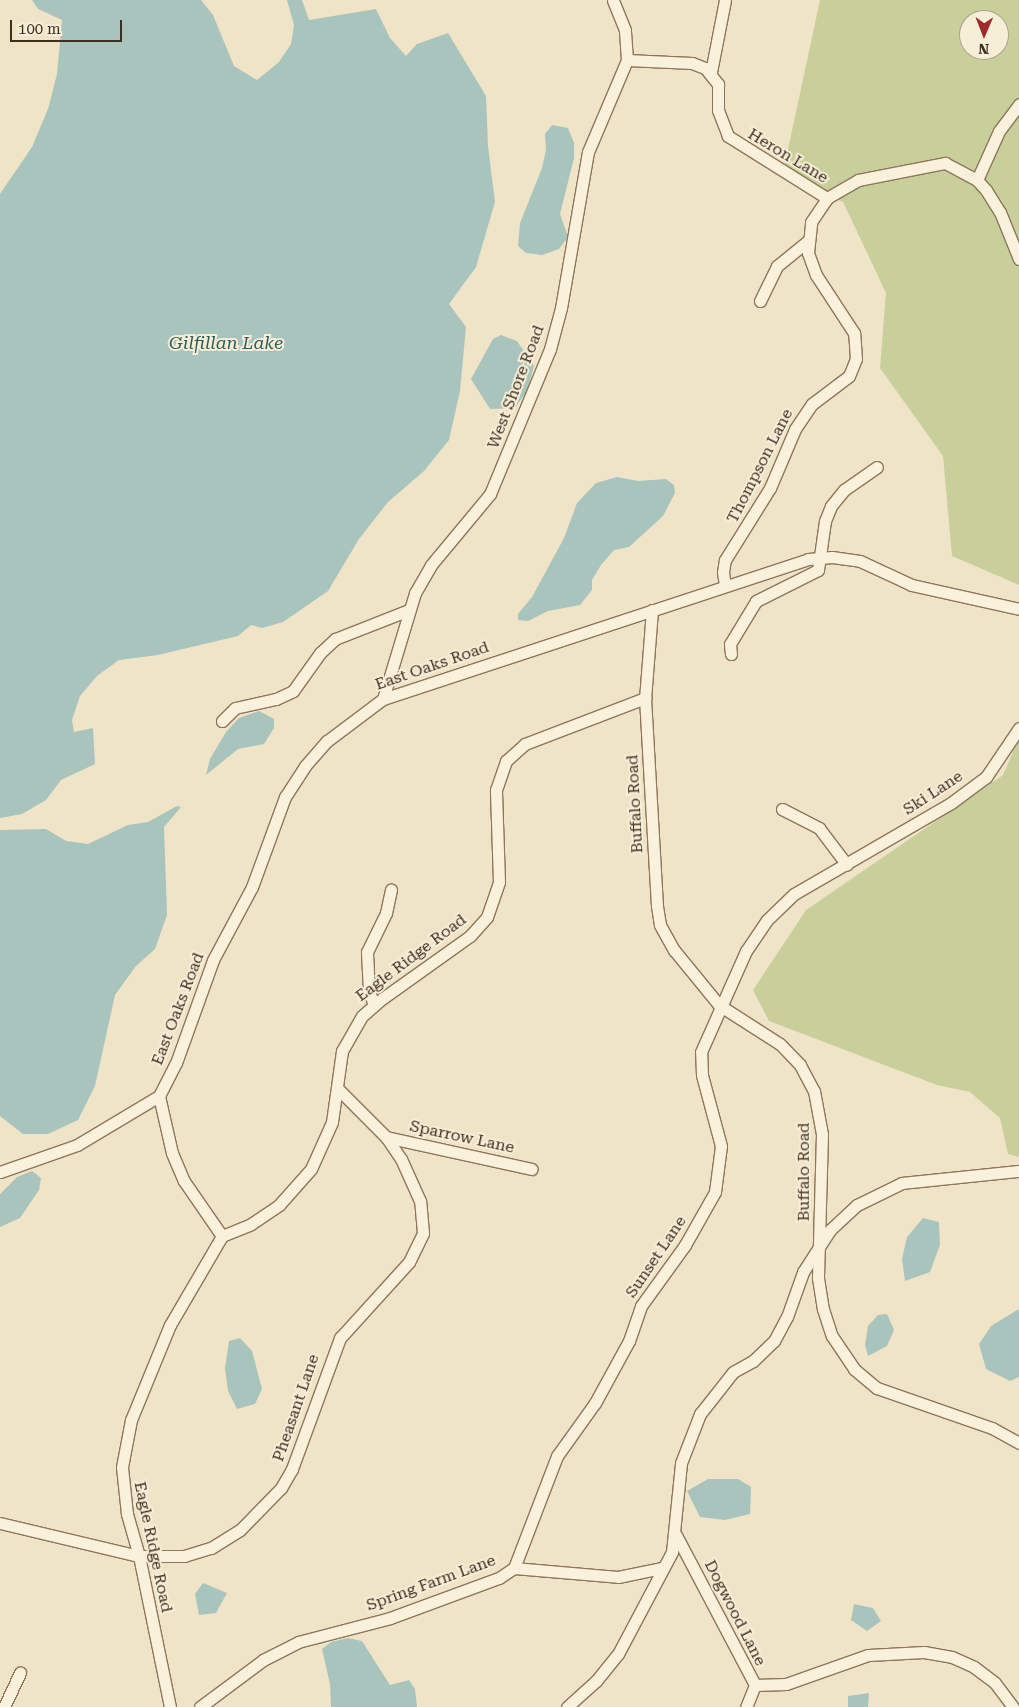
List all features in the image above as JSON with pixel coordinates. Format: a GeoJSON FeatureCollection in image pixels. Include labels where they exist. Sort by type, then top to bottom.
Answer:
{"type":"FeatureCollection","features":[{"type":"Feature","properties":{"kind":"street"},"geometry":{"type":"LineString","coordinates":[[613,0],[625,30],[628,60],[692,63],[711,72],[725,0]]}},
{"type":"Feature","properties":{"kind":"street","name":"West Shore Road"},"geometry":{"type":"LineString","coordinates":[[383,699],[409,610],[431,566],[481,506],[496,481],[550,349],[562,305],[588,152],[628,60]]}},
{"type":"Feature","properties":{"kind":"street","name":"Heron Lane"},"geometry":{"type":"LineString","coordinates":[[711,72],[720,92],[719,120],[728,136],[827,198]]}},
{"type":"Feature","properties":{"kind":"street"},"geometry":{"type":"LineString","coordinates":[[976,180],[999,130],[1019,104]]}},
{"type":"Feature","properties":{"kind":"street","name":"Thompson Lane"},"geometry":{"type":"LineString","coordinates":[[725,585],[723,572],[726,560],[770,488],[794,429],[812,404],[849,376],[858,353],[851,327],[811,264],[808,241],[811,222],[827,198],[858,180],[934,163],[956,167],[976,180],[994,201],[1019,259]]}},
{"type":"Feature","properties":{"kind":"street"},"geometry":{"type":"LineString","coordinates":[[760,301],[778,266],[808,241]]}},
{"type":"Feature","properties":{"kind":"street"},"geometry":{"type":"LineString","coordinates":[[731,654],[730,644],[749,608],[764,596],[818,570],[831,506],[844,490],[877,467]]}},
{"type":"Feature","properties":{"kind":"street","name":"East Oaks Road"},"geometry":{"type":"LineString","coordinates":[[159,1096],[176,1063],[214,960],[252,887],[285,797],[305,766],[327,741],[383,699],[725,585],[820,557],[860,561],[912,585],[1019,609]]}},
{"type":"Feature","properties":{"kind":"street"},"geometry":{"type":"LineString","coordinates":[[222,721],[235,708],[276,699],[293,691],[320,653],[335,639],[409,610]]}},
{"type":"Feature","properties":{"kind":"street","name":"Buffalo Road"},"geometry":{"type":"LineString","coordinates":[[652,610],[645,698],[656,906],[660,925],[674,950],[719,1005],[780,1044],[800,1065],[814,1091],[822,1134],[818,1278],[823,1310],[838,1348],[854,1370],[891,1395],[992,1428],[1019,1443]]}},
{"type":"Feature","properties":{"kind":"street","name":"Eagle Ridge Road"},"geometry":{"type":"LineString","coordinates":[[170,1707],[139,1556],[122,1485],[128,1432],[170,1324],[222,1236],[265,1216],[301,1183],[327,1138],[337,1088],[339,1064],[347,1039],[362,1016],[374,1005],[470,936],[487,917],[499,882],[496,790],[501,769],[513,753],[525,744],[645,698]]}},
{"type":"Feature","properties":{"kind":"street","name":"Ski Lane"},"geometry":{"type":"LineString","coordinates":[[719,1005],[746,951],[767,920],[810,884],[847,865],[951,803],[986,777],[1019,728]]}},
{"type":"Feature","properties":{"kind":"street"},"geometry":{"type":"LineString","coordinates":[[782,809],[819,828],[847,865]]}},
{"type":"Feature","properties":{"kind":"street"},"geometry":{"type":"LineString","coordinates":[[374,1005],[368,991],[367,952],[386,912],[391,890]]}},
{"type":"Feature","properties":{"kind":"street","name":"Sunset Lane"},"geometry":{"type":"LineString","coordinates":[[514,1568],[557,1456],[600,1396],[629,1341],[641,1306],[684,1245],[714,1192],[721,1146],[702,1075],[701,1052],[719,1005]]}},
{"type":"Feature","properties":{"kind":"street","name":"Pheasant Lane"},"geometry":{"type":"LineString","coordinates":[[0,1523],[139,1556],[168,1558],[211,1548],[255,1518],[288,1479],[340,1338],[409,1262],[420,1244],[424,1222],[420,1201],[400,1158],[386,1137],[337,1088]]}},
{"type":"Feature","properties":{"kind":"street"},"geometry":{"type":"LineString","coordinates":[[0,1172],[77,1145],[159,1096],[172,1152],[184,1181],[222,1236]]}},
{"type":"Feature","properties":{"kind":"street","name":"Sparrow Lane"},"geometry":{"type":"LineString","coordinates":[[386,1137],[532,1169]]}},
{"type":"Feature","properties":{"kind":"street"},"geometry":{"type":"LineString","coordinates":[[567,1707],[596,1681],[618,1654],[672,1552],[676,1535],[678,1481],[692,1430],[720,1385],[774,1341],[788,1317],[802,1272],[820,1244],[843,1217],[885,1189],[917,1180],[1019,1171]]}},
{"type":"Feature","properties":{"kind":"street","name":"Dogwood Lane"},"geometry":{"type":"LineString","coordinates":[[676,1535],[755,1685],[746,1707]]}},
{"type":"Feature","properties":{"kind":"street","name":"Spring Farm Lane"},"geometry":{"type":"LineString","coordinates":[[200,1707],[263,1660],[298,1642],[390,1618],[500,1578],[514,1568],[618,1577],[662,1568]]}},
{"type":"Feature","properties":{"kind":"street"},"geometry":{"type":"LineString","coordinates":[[755,1685],[786,1684],[868,1655],[924,1652],[952,1657],[974,1667],[995,1683],[1013,1707]]}},
{"type":"Feature","properties":{"kind":"street"},"geometry":{"type":"LineString","coordinates":[[4,1707],[20,1672]]}},
{"type":"Feature","properties":{"kind":"green space"},"geometry":{"type":"Polygon","coordinates":[[[820,0],[1019,0],[1019,585],[952,556],[943,456],[880,368],[886,293],[843,202],[804,185],[784,168],[820,0]]]}},
{"type":"Feature","properties":{"kind":"green space"},"geometry":{"type":"Polygon","coordinates":[[[1019,738],[1019,1157],[1008,1154],[1000,1118],[970,1092],[937,1085],[769,1021],[753,990],[806,910],[1003,775],[1019,738]]]}},
{"type":"Feature","properties":{"kind":"water","name":"Gilfillan Lake"},"geometry":{"type":"Polygon","coordinates":[[[32,0],[201,0],[213,15],[234,66],[257,80],[279,62],[291,44],[294,25],[287,0],[302,0],[309,20],[376,9],[390,38],[406,56],[417,44],[448,33],[486,96],[488,146],[495,202],[476,267],[449,304],[466,327],[460,391],[449,440],[424,471],[388,502],[359,539],[328,591],[283,622],[262,628],[251,625],[238,636],[158,655],[119,660],[97,676],[80,696],[72,720],[74,732],[93,728],[95,764],[61,780],[46,800],[22,814],[0,818],[0,194],[32,147],[48,109],[57,74],[62,20],[38,9],[32,0]]]}},
{"type":"Feature","properties":{"kind":"water"},"geometry":{"type":"Polygon","coordinates":[[[552,125],[568,128],[574,143],[574,158],[560,214],[568,237],[559,249],[542,255],[526,253],[518,246],[520,223],[542,168],[546,150],[545,134],[552,125]]]}},
{"type":"Feature","properties":{"kind":"water"},"geometry":{"type":"Polygon","coordinates":[[[501,335],[517,341],[534,366],[527,391],[515,408],[490,409],[471,379],[493,339],[501,335]]]}},
{"type":"Feature","properties":{"kind":"water"},"geometry":{"type":"Polygon","coordinates":[[[617,477],[638,481],[666,479],[674,485],[675,493],[663,516],[629,547],[614,550],[601,565],[592,580],[592,590],[580,605],[548,611],[528,621],[518,620],[518,614],[532,597],[564,538],[577,503],[596,483],[617,477]]]}},
{"type":"Feature","properties":{"kind":"water"},"geometry":{"type":"Polygon","coordinates":[[[259,711],[274,719],[274,728],[264,744],[238,749],[206,775],[210,759],[226,732],[239,718],[259,711]]]}},
{"type":"Feature","properties":{"kind":"water"},"geometry":{"type":"Polygon","coordinates":[[[177,806],[181,807],[164,827],[167,915],[155,949],[136,966],[115,995],[95,1086],[78,1120],[48,1134],[23,1134],[0,1116],[0,830],[46,829],[66,841],[88,844],[128,825],[148,822],[177,806]]]}},
{"type":"Feature","properties":{"kind":"water"},"geometry":{"type":"Polygon","coordinates":[[[32,1171],[41,1178],[39,1190],[20,1218],[0,1227],[0,1194],[17,1177],[32,1171]]]}},
{"type":"Feature","properties":{"kind":"water"},"geometry":{"type":"Polygon","coordinates":[[[923,1218],[939,1222],[940,1245],[930,1272],[905,1281],[902,1259],[907,1237],[923,1218]]]}},
{"type":"Feature","properties":{"kind":"water"},"geometry":{"type":"Polygon","coordinates":[[[1019,1309],[1019,1377],[1010,1381],[986,1369],[979,1344],[991,1326],[1019,1309]]]}},
{"type":"Feature","properties":{"kind":"water"},"geometry":{"type":"Polygon","coordinates":[[[887,1314],[894,1330],[887,1346],[868,1356],[865,1345],[868,1326],[878,1315],[887,1314]]]}},
{"type":"Feature","properties":{"kind":"water"},"geometry":{"type":"Polygon","coordinates":[[[240,1338],[252,1351],[262,1389],[255,1404],[237,1409],[228,1391],[225,1368],[229,1341],[240,1338]]]}},
{"type":"Feature","properties":{"kind":"water"},"geometry":{"type":"Polygon","coordinates":[[[708,1479],[738,1479],[751,1487],[750,1514],[725,1520],[700,1517],[687,1491],[708,1479]]]}},
{"type":"Feature","properties":{"kind":"water"},"geometry":{"type":"Polygon","coordinates":[[[203,1583],[227,1593],[216,1613],[199,1615],[195,1594],[203,1583]]]}},
{"type":"Feature","properties":{"kind":"water"},"geometry":{"type":"Polygon","coordinates":[[[854,1604],[873,1608],[881,1621],[867,1631],[851,1620],[854,1604]]]}},
{"type":"Feature","properties":{"kind":"water"},"geometry":{"type":"Polygon","coordinates":[[[348,1638],[362,1641],[390,1685],[409,1680],[415,1689],[417,1707],[331,1707],[330,1684],[322,1649],[331,1642],[348,1638]]]}},
{"type":"Feature","properties":{"kind":"water"},"geometry":{"type":"Polygon","coordinates":[[[869,1693],[868,1707],[848,1707],[848,1696],[869,1693]]]}}]}
